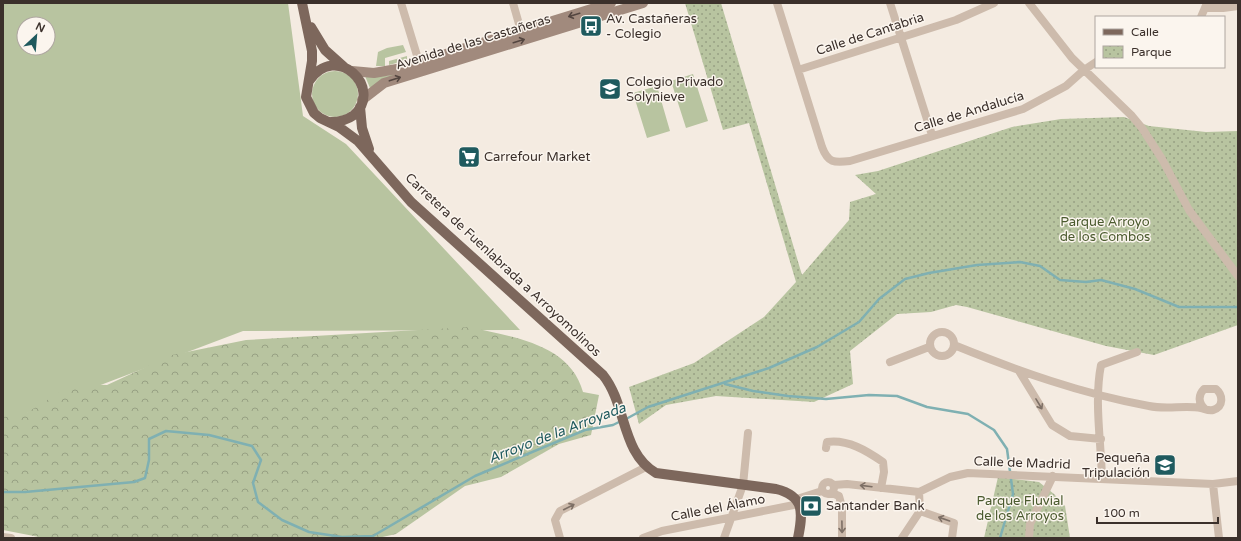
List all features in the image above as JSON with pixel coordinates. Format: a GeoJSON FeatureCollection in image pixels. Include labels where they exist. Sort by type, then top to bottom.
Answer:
{"type":"FeatureCollection","features":[{"type":"Feature","properties":{"kind":"main road"},"geometry":{"type":"LineString","coordinates":[[302,3],[312,51],[309,81],[306,93],[309,105],[317,115],[328,121],[343,121],[356,113],[361,104]]}},
{"type":"Feature","properties":{"kind":"main road"},"geometry":{"type":"LineString","coordinates":[[306,18],[316,38],[326,50],[348,69],[361,84],[362,128],[372,156]]}},
{"type":"Feature","properties":{"kind":"main road"},"geometry":{"type":"LineString","coordinates":[[309,81],[317,72],[327,66],[348,69]]}},
{"type":"Feature","properties":{"kind":"main road","name":"Carretera de Fuenlabrada a Arroyomolinos"},"geometry":{"type":"LineString","coordinates":[[328,121],[358,141],[411,202],[603,376],[616,398],[629,438],[640,461],[646,467]]}},
{"type":"Feature","properties":{"kind":"main road"},"geometry":{"type":"LineString","coordinates":[[646,467],[656,473],[784,491],[798,501],[801,515],[798,538]]}},
{"type":"Feature","properties":{"kind":"street"},"geometry":{"type":"LineString","coordinates":[[401,3],[419,62]]}},
{"type":"Feature","properties":{"kind":"street"},"geometry":{"type":"LineString","coordinates":[[513,3],[521,31]]}},
{"type":"Feature","properties":{"kind":"street","name":"Avenida de las Castañeras"},"geometry":{"type":"LineString","coordinates":[[348,69],[385,72],[611,3]]}},
{"type":"Feature","properties":{"kind":"street","name":"Avenida de las Castañeras"},"geometry":{"type":"LineString","coordinates":[[361,104],[384,83],[643,3]]}},
{"type":"Feature","properties":{"kind":"street"},"geometry":{"type":"LineString","coordinates":[[777,3],[798,70]]}},
{"type":"Feature","properties":{"kind":"street"},"geometry":{"type":"LineString","coordinates":[[890,3],[932,136]]}},
{"type":"Feature","properties":{"kind":"street","name":"Calle de Cantabria"},"geometry":{"type":"LineString","coordinates":[[798,70],[956,20],[994,3]]}},
{"type":"Feature","properties":{"kind":"street"},"geometry":{"type":"LineString","coordinates":[[1029,3],[1051,32],[1084,70],[1132,116],[1142,128],[1162,159],[1189,210],[1238,276]]}},
{"type":"Feature","properties":{"kind":"street"},"geometry":{"type":"LineString","coordinates":[[1201,16],[1206,5],[1224,8],[1238,6]]}},
{"type":"Feature","properties":{"kind":"street","name":"Calle de Andalucía"},"geometry":{"type":"LineString","coordinates":[[798,70],[826,156],[831,161],[838,163],[850,161],[1023,109],[1066,86],[1095,63]]}},
{"type":"Feature","properties":{"kind":"street"},"geometry":{"type":"LineString","coordinates":[[946,332],[952,337],[954,345],[949,355],[939,357],[931,352],[929,347],[929,340],[935,333],[946,332]]}},
{"type":"Feature","properties":{"kind":"street"},"geometry":{"type":"LineString","coordinates":[[954,345],[1019,371],[1097,396],[1152,407],[1180,406],[1211,410],[1218,408],[1222,398],[1219,391],[1212,388],[1204,389],[1180,406]]}},
{"type":"Feature","properties":{"kind":"street"},"geometry":{"type":"LineString","coordinates":[[890,362],[929,347]]}},
{"type":"Feature","properties":{"kind":"street"},"geometry":{"type":"LineString","coordinates":[[1102,478],[1101,439],[1097,396],[1101,365],[1137,352]]}},
{"type":"Feature","properties":{"kind":"street"},"geometry":{"type":"LineString","coordinates":[[1019,371],[1052,425],[1070,436],[1101,439]]}},
{"type":"Feature","properties":{"kind":"street"},"geometry":{"type":"LineString","coordinates":[[1201,392],[1200,403],[1204,409]]}},
{"type":"Feature","properties":{"kind":"street"},"geometry":{"type":"LineString","coordinates":[[724,538],[743,485],[748,433]]}},
{"type":"Feature","properties":{"kind":"street"},"geometry":{"type":"LineString","coordinates":[[826,448],[827,442],[832,441],[856,446],[884,462],[881,488]]}},
{"type":"Feature","properties":{"kind":"street"},"geometry":{"type":"LineString","coordinates":[[560,538],[555,520],[560,511],[646,467]]}},
{"type":"Feature","properties":{"kind":"street","name":"Calle de Madrid"},"geometry":{"type":"LineString","coordinates":[[919,492],[950,477],[968,473],[1213,484],[1238,481]]}},
{"type":"Feature","properties":{"kind":"street"},"geometry":{"type":"LineString","coordinates":[[1029,538],[1030,524],[1053,476]]}},
{"type":"Feature","properties":{"kind":"street","name":"Calle del Álamo"},"geometry":{"type":"LineString","coordinates":[[643,538],[662,531],[732,517],[798,501],[822,491],[824,482],[828,481],[833,489]]}},
{"type":"Feature","properties":{"kind":"street"},"geometry":{"type":"LineString","coordinates":[[842,538],[840,501],[839,496],[833,489],[846,484],[919,492],[920,511],[902,538]]}},
{"type":"Feature","properties":{"kind":"street"},"geometry":{"type":"LineString","coordinates":[[1213,484],[1219,538]]}},
{"type":"Feature","properties":{"kind":"street"},"geometry":{"type":"LineString","coordinates":[[920,511],[954,523],[952,538]]}},
{"type":"Feature","properties":{"kind":"street"},"geometry":{"type":"LineString","coordinates":[[3,537],[12,538]]}},
{"type":"Feature","properties":{"kind":"green space"},"geometry":{"type":"Polygon","coordinates":[[[3,3],[288,3],[303,116],[346,144],[520,330],[243,331],[3,422],[3,3]]]}},
{"type":"Feature","properties":{"kind":"green space","name":"Parque Arroyo de los Combos"},"geometry":{"type":"Polygon","coordinates":[[[685,3],[721,3],[802,275],[849,220],[850,202],[876,194],[855,175],[878,171],[1012,127],[1061,119],[1124,117],[1149,126],[1206,132],[1238,131],[1238,325],[1154,355],[1106,346],[956,305],[931,312],[897,314],[850,351],[853,384],[814,402],[716,396],[666,405],[639,424],[629,387],[694,363],[764,317],[796,282],[749,123],[723,130],[685,3]]]}},
{"type":"Feature","properties":{"kind":"green space"},"geometry":{"type":"Polygon","coordinates":[[[403,45],[406,52],[385,58],[385,66],[376,66],[378,52],[387,48],[403,45]]]}},
{"type":"Feature","properties":{"kind":"green space"},"geometry":{"type":"Polygon","coordinates":[[[407,56],[407,60],[389,65],[389,61],[407,56]]]}},
{"type":"Feature","properties":{"kind":"green space"},"geometry":{"type":"Polygon","coordinates":[[[406,70],[370,88],[365,76],[386,76],[406,70]]]}},
{"type":"Feature","properties":{"kind":"green space"},"geometry":{"type":"Polygon","coordinates":[[[330,71],[340,71],[352,77],[357,85],[357,103],[352,111],[344,116],[330,117],[322,114],[315,107],[312,99],[312,89],[315,81],[322,74],[330,71]]]}},
{"type":"Feature","properties":{"kind":"green space"},"geometry":{"type":"Polygon","coordinates":[[[693,74],[708,121],[686,128],[671,81],[693,74]]]}},
{"type":"Feature","properties":{"kind":"green space"},"geometry":{"type":"Polygon","coordinates":[[[657,86],[670,131],[647,138],[633,93],[657,86]]]}},
{"type":"Feature","properties":{"kind":"green space"},"geometry":{"type":"Polygon","coordinates":[[[470,327],[503,334],[537,345],[566,363],[576,376],[583,392],[599,395],[591,435],[559,444],[501,477],[465,486],[396,534],[378,538],[44,538],[3,530],[3,417],[28,412],[73,384],[107,385],[172,355],[246,340],[470,327]]]}},
{"type":"Feature","properties":{"kind":"green space","name":"Parque Fluvial de los Arroyos"},"geometry":{"type":"Polygon","coordinates":[[[998,477],[1039,482],[1054,494],[1065,506],[1070,538],[984,538],[998,477]]]}},
{"type":"Feature","properties":{"kind":"waterway","name":"Arroyo de la Arroyada"},"geometry":{"type":"LineString","coordinates":[[626,419],[648,407],[769,368],[817,347],[859,322],[879,299],[905,279],[929,273],[977,265],[1020,262],[1040,266],[1060,280],[1086,282],[1101,280],[1135,289],[1179,307],[1238,307]]}},
{"type":"Feature","properties":{"kind":"waterway"},"geometry":{"type":"LineString","coordinates":[[725,384],[753,391],[826,399],[869,395],[897,396],[927,407],[968,414],[994,430],[1007,449],[1013,494],[1000,538]]}},
{"type":"Feature","properties":{"kind":"waterway","name":"Arroyo de la Arroyada"},"geometry":{"type":"LineString","coordinates":[[3,492],[25,492],[134,482],[145,478],[149,460],[149,439],[166,431],[209,435],[252,446],[261,460],[253,483],[258,502],[282,520],[309,532],[342,537],[373,536],[475,476],[585,430],[613,425],[621,421]]}},
{"type":"Feature","properties":{"kind":"place","name":"Av. Castañeras - Colegio"},"geometry":{"type":"Point","coordinates":[591,26]}},
{"type":"Feature","properties":{"kind":"place","name":"Colegio Privado Solynieve"},"geometry":{"type":"Point","coordinates":[610,89]}},
{"type":"Feature","properties":{"kind":"place","name":"Carrefour Market"},"geometry":{"type":"Point","coordinates":[469,157]}},
{"type":"Feature","properties":{"kind":"place","name":"Pequeña Tripulación"},"geometry":{"type":"Point","coordinates":[1165,465]}},
{"type":"Feature","properties":{"kind":"place","name":"Santander Bank"},"geometry":{"type":"Point","coordinates":[811,506]}}]}
